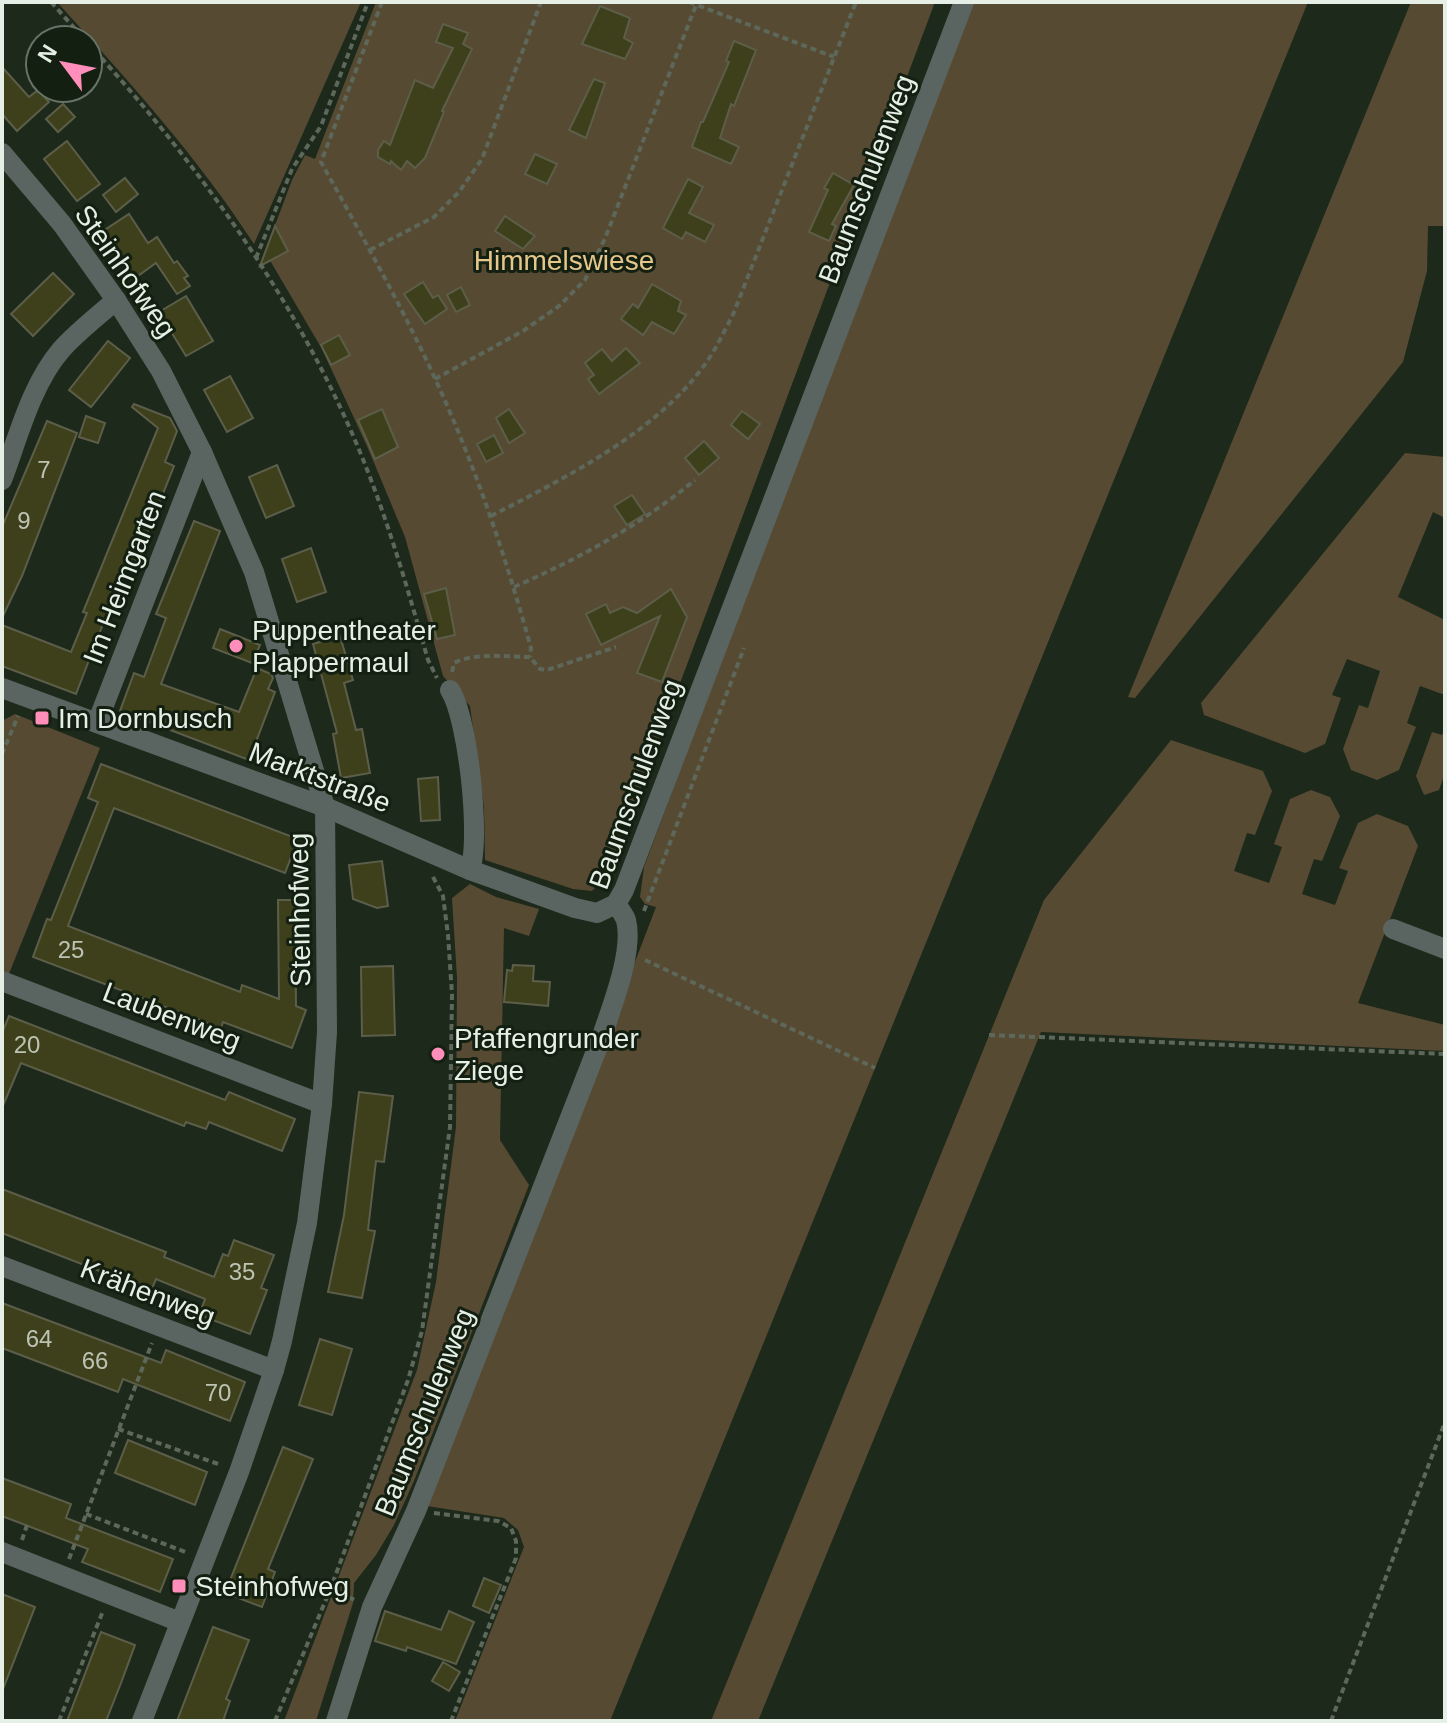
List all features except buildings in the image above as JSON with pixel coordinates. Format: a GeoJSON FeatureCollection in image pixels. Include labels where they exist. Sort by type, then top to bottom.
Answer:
{"type":"FeatureCollection","features":[{"type":"Feature","properties":{"kind":"street","name":"Baumschulenweg"},"geometry":{"type":"LineString","coordinates":[[336,1721],[372,1607],[416,1511],[602,1036],[626,948],[626,919],[616,904],[624,890],[964,2]]}},
{"type":"Feature","properties":{"kind":"street","name":"Steinhofweg"},"geometry":{"type":"LineString","coordinates":[[2,153],[62,224],[116,300],[161,371],[202,452],[254,572],[325,807],[328,967],[322,1104],[307,1223],[274,1370],[239,1472],[142,1721]]}},
{"type":"Feature","properties":{"kind":"street"},"geometry":{"type":"LineString","coordinates":[[2,480],[49,367],[61,350],[116,300]]}},
{"type":"Feature","properties":{"kind":"street","name":"Im Heimgarten"},"geometry":{"type":"LineString","coordinates":[[97,723],[202,452]]}},
{"type":"Feature","properties":{"kind":"street","name":"Marktstraße"},"geometry":{"type":"LineString","coordinates":[[2,688],[325,807],[470,870],[588,912],[597,913],[616,904]]}},
{"type":"Feature","properties":{"kind":"street"},"geometry":{"type":"LineString","coordinates":[[450,690],[459,708],[474,806],[474,858],[470,870]]}},
{"type":"Feature","properties":{"kind":"street"},"geometry":{"type":"LineString","coordinates":[[1393,929],[1445,949]]}},
{"type":"Feature","properties":{"kind":"street","name":"Laubenweg"},"geometry":{"type":"LineString","coordinates":[[2,981],[322,1104]]}},
{"type":"Feature","properties":{"kind":"street","name":"Krähenweg"},"geometry":{"type":"LineString","coordinates":[[2,1266],[274,1370]]}},
{"type":"Feature","properties":{"kind":"street"},"geometry":{"type":"LineString","coordinates":[[2,1552],[180,1622]]}},
{"type":"Feature","properties":{"kind":"path"},"geometry":{"type":"LineString","coordinates":[[51,2],[71,24]]}},
{"type":"Feature","properties":{"kind":"path"},"geometry":{"type":"LineString","coordinates":[[256,258],[292,169],[321,126],[368,2]]}},
{"type":"Feature","properties":{"kind":"path"},"geometry":{"type":"LineString","coordinates":[[382,2],[321,162],[370,250],[435,379],[491,516],[531,648],[530,657],[540,669],[547,670],[616,647]]}},
{"type":"Feature","properties":{"kind":"path"},"geometry":{"type":"LineString","coordinates":[[370,250],[434,217],[459,192],[482,159],[541,2]]}},
{"type":"Feature","properties":{"kind":"path"},"geometry":{"type":"LineString","coordinates":[[689,2],[834,57]]}},
{"type":"Feature","properties":{"kind":"path"},"geometry":{"type":"LineString","coordinates":[[491,516],[550,486],[645,424],[676,396],[707,361],[732,317],[856,2]]}},
{"type":"Feature","properties":{"kind":"path"},"geometry":{"type":"LineString","coordinates":[[435,379],[523,331],[559,306],[585,280],[611,223],[696,5]]}},
{"type":"Feature","properties":{"kind":"path"},"geometry":{"type":"LineString","coordinates":[[104,62],[185,158],[292,314],[359,450],[390,531],[428,660]]}},
{"type":"Feature","properties":{"kind":"path"},"geometry":{"type":"LineString","coordinates":[[514,587],[556,569],[634,526],[695,480]]}},
{"type":"Feature","properties":{"kind":"path"},"geometry":{"type":"LineString","coordinates":[[744,648],[649,903],[626,948],[875,1068]]}},
{"type":"Feature","properties":{"kind":"path"},"geometry":{"type":"LineString","coordinates":[[450,690],[454,663],[464,658],[530,657]]}},
{"type":"Feature","properties":{"kind":"path"},"geometry":{"type":"LineString","coordinates":[[2,754],[26,697]]}},
{"type":"Feature","properties":{"kind":"path"},"geometry":{"type":"LineString","coordinates":[[275,1721],[330,1590],[408,1380],[422,1331],[450,1127],[452,994],[443,896]]}},
{"type":"Feature","properties":{"kind":"path"},"geometry":{"type":"LineString","coordinates":[[989,1035],[1445,1054]]}},
{"type":"Feature","properties":{"kind":"path"},"geometry":{"type":"LineString","coordinates":[[63,1576],[158,1326]]}},
{"type":"Feature","properties":{"kind":"path"},"geometry":{"type":"LineString","coordinates":[[1331,1721],[1445,1422]]}},
{"type":"Feature","properties":{"kind":"path"},"geometry":{"type":"LineString","coordinates":[[118,1429],[239,1472]]}},
{"type":"Feature","properties":{"kind":"path"},"geometry":{"type":"LineString","coordinates":[[416,1511],[498,1521],[511,1528],[516,1541],[516,1558],[451,1721]]}},
{"type":"Feature","properties":{"kind":"path"},"geometry":{"type":"LineString","coordinates":[[86,1514],[204,1560]]}},
{"type":"Feature","properties":{"kind":"path"},"geometry":{"type":"LineString","coordinates":[[330,1590],[372,1607]]}},
{"type":"Feature","properties":{"kind":"path"},"geometry":{"type":"LineString","coordinates":[[59,1721],[109,1594]]}},
{"type":"Feature","properties":{"kind":"green space"},"geometry":{"type":"Polygon","coordinates":[[[57,2],[361,2],[254,244],[185,149],[104,54],[104,24],[77,24],[57,2]]]}},
{"type":"Feature","properties":{"kind":"green space","name":"Himmelswiese"},"geometry":{"type":"Polygon","coordinates":[[[376,2],[935,2],[609,873],[592,891],[573,889],[485,860],[484,807],[470,706],[443,676],[405,537],[367,446],[322,349],[265,252],[292,180],[305,155],[315,159],[376,2]]]}},
{"type":"Feature","properties":{"kind":"green space"},"geometry":{"type":"Polygon","coordinates":[[[973,2],[1308,2],[610,1721],[455,1721],[524,1547],[518,1530],[504,1518],[427,1506],[656,907],[645,904],[640,897],[644,867],[973,2]]]}},
{"type":"Feature","properties":{"kind":"green space"},"geometry":{"type":"Polygon","coordinates":[[[1411,2],[1445,2],[1445,226],[1428,226],[1427,271],[1403,362],[1135,698],[1128,697],[1411,2]]]}},
{"type":"Feature","properties":{"kind":"green space"},"geometry":{"type":"Polygon","coordinates":[[[1405,453],[1445,457],[1445,518],[1433,512],[1398,597],[1443,619],[1445,616],[1445,695],[1420,686],[1407,723],[1416,727],[1399,770],[1377,780],[1351,770],[1343,749],[1359,705],[1368,708],[1380,671],[1347,659],[1332,695],[1341,698],[1325,744],[1305,753],[1204,715],[1201,703],[1405,453]]]}},
{"type":"Feature","properties":{"kind":"green space"},"geometry":{"type":"Polygon","coordinates":[[[15,714],[100,748],[2,991],[2,721],[15,714]]]}},
{"type":"Feature","properties":{"kind":"green space"},"geometry":{"type":"Polygon","coordinates":[[[1445,727],[1445,773],[1439,790],[1424,795],[1416,776],[1432,732],[1442,735],[1445,727]]]}},
{"type":"Feature","properties":{"kind":"green space"},"geometry":{"type":"Polygon","coordinates":[[[1171,740],[1263,771],[1272,791],[1255,835],[1247,833],[1234,871],[1269,883],[1282,847],[1274,844],[1290,799],[1311,790],[1330,797],[1340,816],[1322,861],[1314,859],[1302,894],[1335,905],[1348,871],[1339,868],[1358,823],[1377,814],[1408,826],[1418,846],[1358,1003],[1445,1025],[1445,1051],[1041,1032],[758,1721],[711,1721],[1044,900],[1171,740]]]}},
{"type":"Feature","properties":{"kind":"green space"},"geometry":{"type":"Polygon","coordinates":[[[470,884],[496,897],[539,909],[529,936],[504,928],[500,1140],[529,1185],[414,1481],[394,1525],[354,1583],[353,1603],[316,1721],[284,1721],[417,1370],[436,1282],[456,1127],[457,978],[452,898],[470,884]]]}},
{"type":"Feature","properties":{"kind":"place","name":"Puppentheater Plappermaul"},"geometry":{"type":"Point","coordinates":[236,646]}},
{"type":"Feature","properties":{"kind":"place","name":"Im Dornbusch"},"geometry":{"type":"Point","coordinates":[42,718]}},
{"type":"Feature","properties":{"kind":"place","name":"Pfaffengrunder Ziege"},"geometry":{"type":"Point","coordinates":[438,1054]}},
{"type":"Feature","properties":{"kind":"place","name":"Steinhofweg"},"geometry":{"type":"Point","coordinates":[179,1586]}}]}
